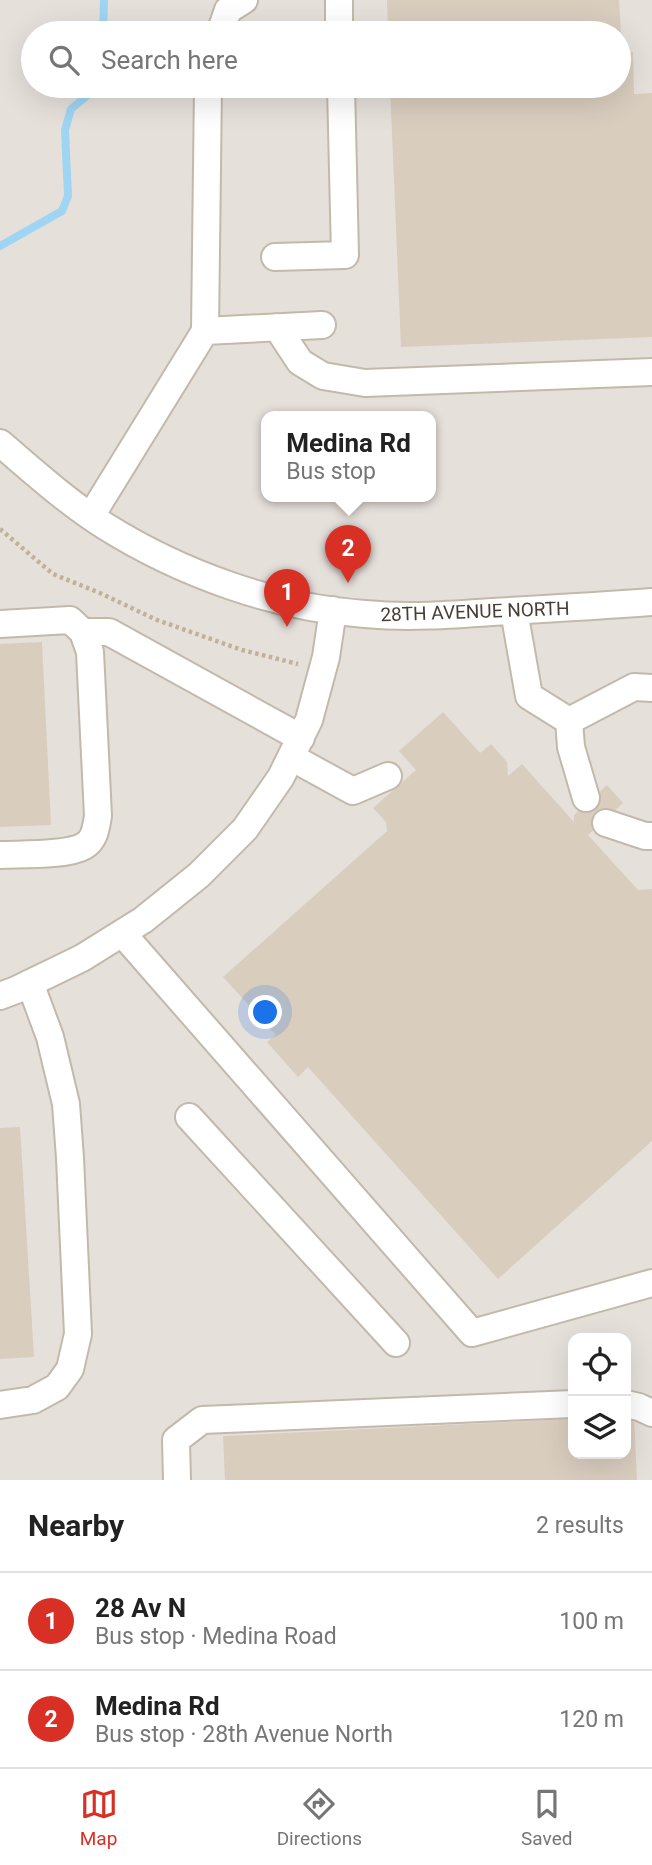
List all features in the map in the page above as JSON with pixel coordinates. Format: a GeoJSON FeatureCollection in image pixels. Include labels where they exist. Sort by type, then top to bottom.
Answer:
{"type":"FeatureCollection","features":[{"type":"Feature","properties":{"kind":"street"},"geometry":{"type":"LineString","coordinates":[[224,21],[228,10],[244,0]]}},
{"type":"Feature","properties":{"kind":"street"},"geometry":{"type":"LineString","coordinates":[[339,0],[339,21]]}},
{"type":"Feature","properties":{"kind":"street"},"geometry":{"type":"LineString","coordinates":[[91,516],[205,331],[208,98]]}},
{"type":"Feature","properties":{"kind":"street"},"geometry":{"type":"LineString","coordinates":[[275,257],[345,255],[341,98]]}},
{"type":"Feature","properties":{"kind":"street"},"geometry":{"type":"LineString","coordinates":[[205,331],[322,324]]}},
{"type":"Feature","properties":{"kind":"street"},"geometry":{"type":"LineString","coordinates":[[277,327],[300,362],[323,376],[365,383],[652,372]]}},
{"type":"Feature","properties":{"kind":"street","name":"28TH AVENUE NORTH"},"geometry":{"type":"LineString","coordinates":[[0,443],[91,516],[164,559],[228,585],[296,604],[364,614],[434,616],[652,602]]}},
{"type":"Feature","properties":{"kind":"street"},"geometry":{"type":"LineString","coordinates":[[0,996],[82,958],[143,920],[199,875],[245,830],[281,777],[309,720],[323,671],[333,610]]}},
{"type":"Feature","properties":{"kind":"street"},"geometry":{"type":"LineString","coordinates":[[514,611],[529,696],[569,721]]}},
{"type":"Feature","properties":{"kind":"street"},"geometry":{"type":"LineString","coordinates":[[0,624],[69,620],[83,632],[90,652],[98,817],[95,834],[86,846],[67,851],[0,855]]}},
{"type":"Feature","properties":{"kind":"street"},"geometry":{"type":"LineString","coordinates":[[83,632],[109,632],[296,747],[353,791],[388,776]]}},
{"type":"Feature","properties":{"kind":"street"},"geometry":{"type":"LineString","coordinates":[[569,721],[634,687],[652,688]]}},
{"type":"Feature","properties":{"kind":"street"},"geometry":{"type":"LineString","coordinates":[[569,721],[571,747],[586,798]]}},
{"type":"Feature","properties":{"kind":"street"},"geometry":{"type":"LineString","coordinates":[[606,823],[652,836]]}},
{"type":"Feature","properties":{"kind":"street"},"geometry":{"type":"LineString","coordinates":[[121,933],[472,1333],[652,1283]]}},
{"type":"Feature","properties":{"kind":"street"},"geometry":{"type":"LineString","coordinates":[[0,1405],[33,1400],[57,1387],[70,1368],[78,1334],[66,1104],[50,1037],[30,983]]}},
{"type":"Feature","properties":{"kind":"street"},"geometry":{"type":"LineString","coordinates":[[189,1117],[396,1343]]}},
{"type":"Feature","properties":{"kind":"street"},"geometry":{"type":"LineString","coordinates":[[177,1480],[176,1440],[202,1420],[568,1404]]}},
{"type":"Feature","properties":{"kind":"street"},"geometry":{"type":"LineString","coordinates":[[631,1405],[652,1413]]}},
{"type":"Feature","properties":{"kind":"path"},"geometry":{"type":"LineString","coordinates":[[0,529],[53,574],[158,620],[242,650],[323,671]]}},
{"type":"Feature","properties":{"kind":"shaded area"},"geometry":{"type":"Polygon","coordinates":[[[0,0],[652,0],[652,1480],[0,1480],[0,0]]]}},
{"type":"Feature","properties":{"kind":"building"},"geometry":{"type":"Polygon","coordinates":[[[387,0],[619,0],[620,21],[388,21],[387,0]]]}},
{"type":"Feature","properties":{"kind":"building"},"geometry":{"type":"Polygon","coordinates":[[[633,52],[634,94],[652,93],[652,337],[401,347],[391,98],[631,98],[633,52]]]}},
{"type":"Feature","properties":{"kind":"building"},"geometry":{"type":"Polygon","coordinates":[[[42,642],[51,825],[0,827],[0,644],[42,642]]]}},
{"type":"Feature","properties":{"kind":"building"},"geometry":{"type":"Polygon","coordinates":[[[443,712],[480,753],[491,744],[507,762],[508,776],[522,764],[574,822],[574,815],[607,785],[623,803],[588,835],[638,890],[652,889],[652,1141],[498,1279],[308,1067],[298,1077],[267,1042],[276,1035],[223,977],[387,831],[386,822],[373,808],[416,770],[399,751],[443,712]]]}},
{"type":"Feature","properties":{"kind":"building"},"geometry":{"type":"Polygon","coordinates":[[[20,1127],[34,1357],[0,1359],[0,1128],[20,1127]]]}},
{"type":"Feature","properties":{"kind":"building"},"geometry":{"type":"Polygon","coordinates":[[[631,1416],[634,1416],[637,1480],[225,1480],[223,1436],[568,1419],[568,1459],[631,1459],[631,1416]]]}},
{"type":"Feature","properties":{"kind":"waterway"},"geometry":{"type":"LineString","coordinates":[[103,21],[104,0]]}},
{"type":"Feature","properties":{"kind":"waterway"},"geometry":{"type":"LineString","coordinates":[[0,246],[62,211],[68,196],[65,130],[71,109],[84,98]]}},
{"type":"Feature","properties":{"kind":"place","name":"Medina Rd"},"geometry":{"type":"Point","coordinates":[348,583]}},
{"type":"Feature","properties":{"kind":"place","name":"28 Av N"},"geometry":{"type":"Point","coordinates":[287,627]}}]}
